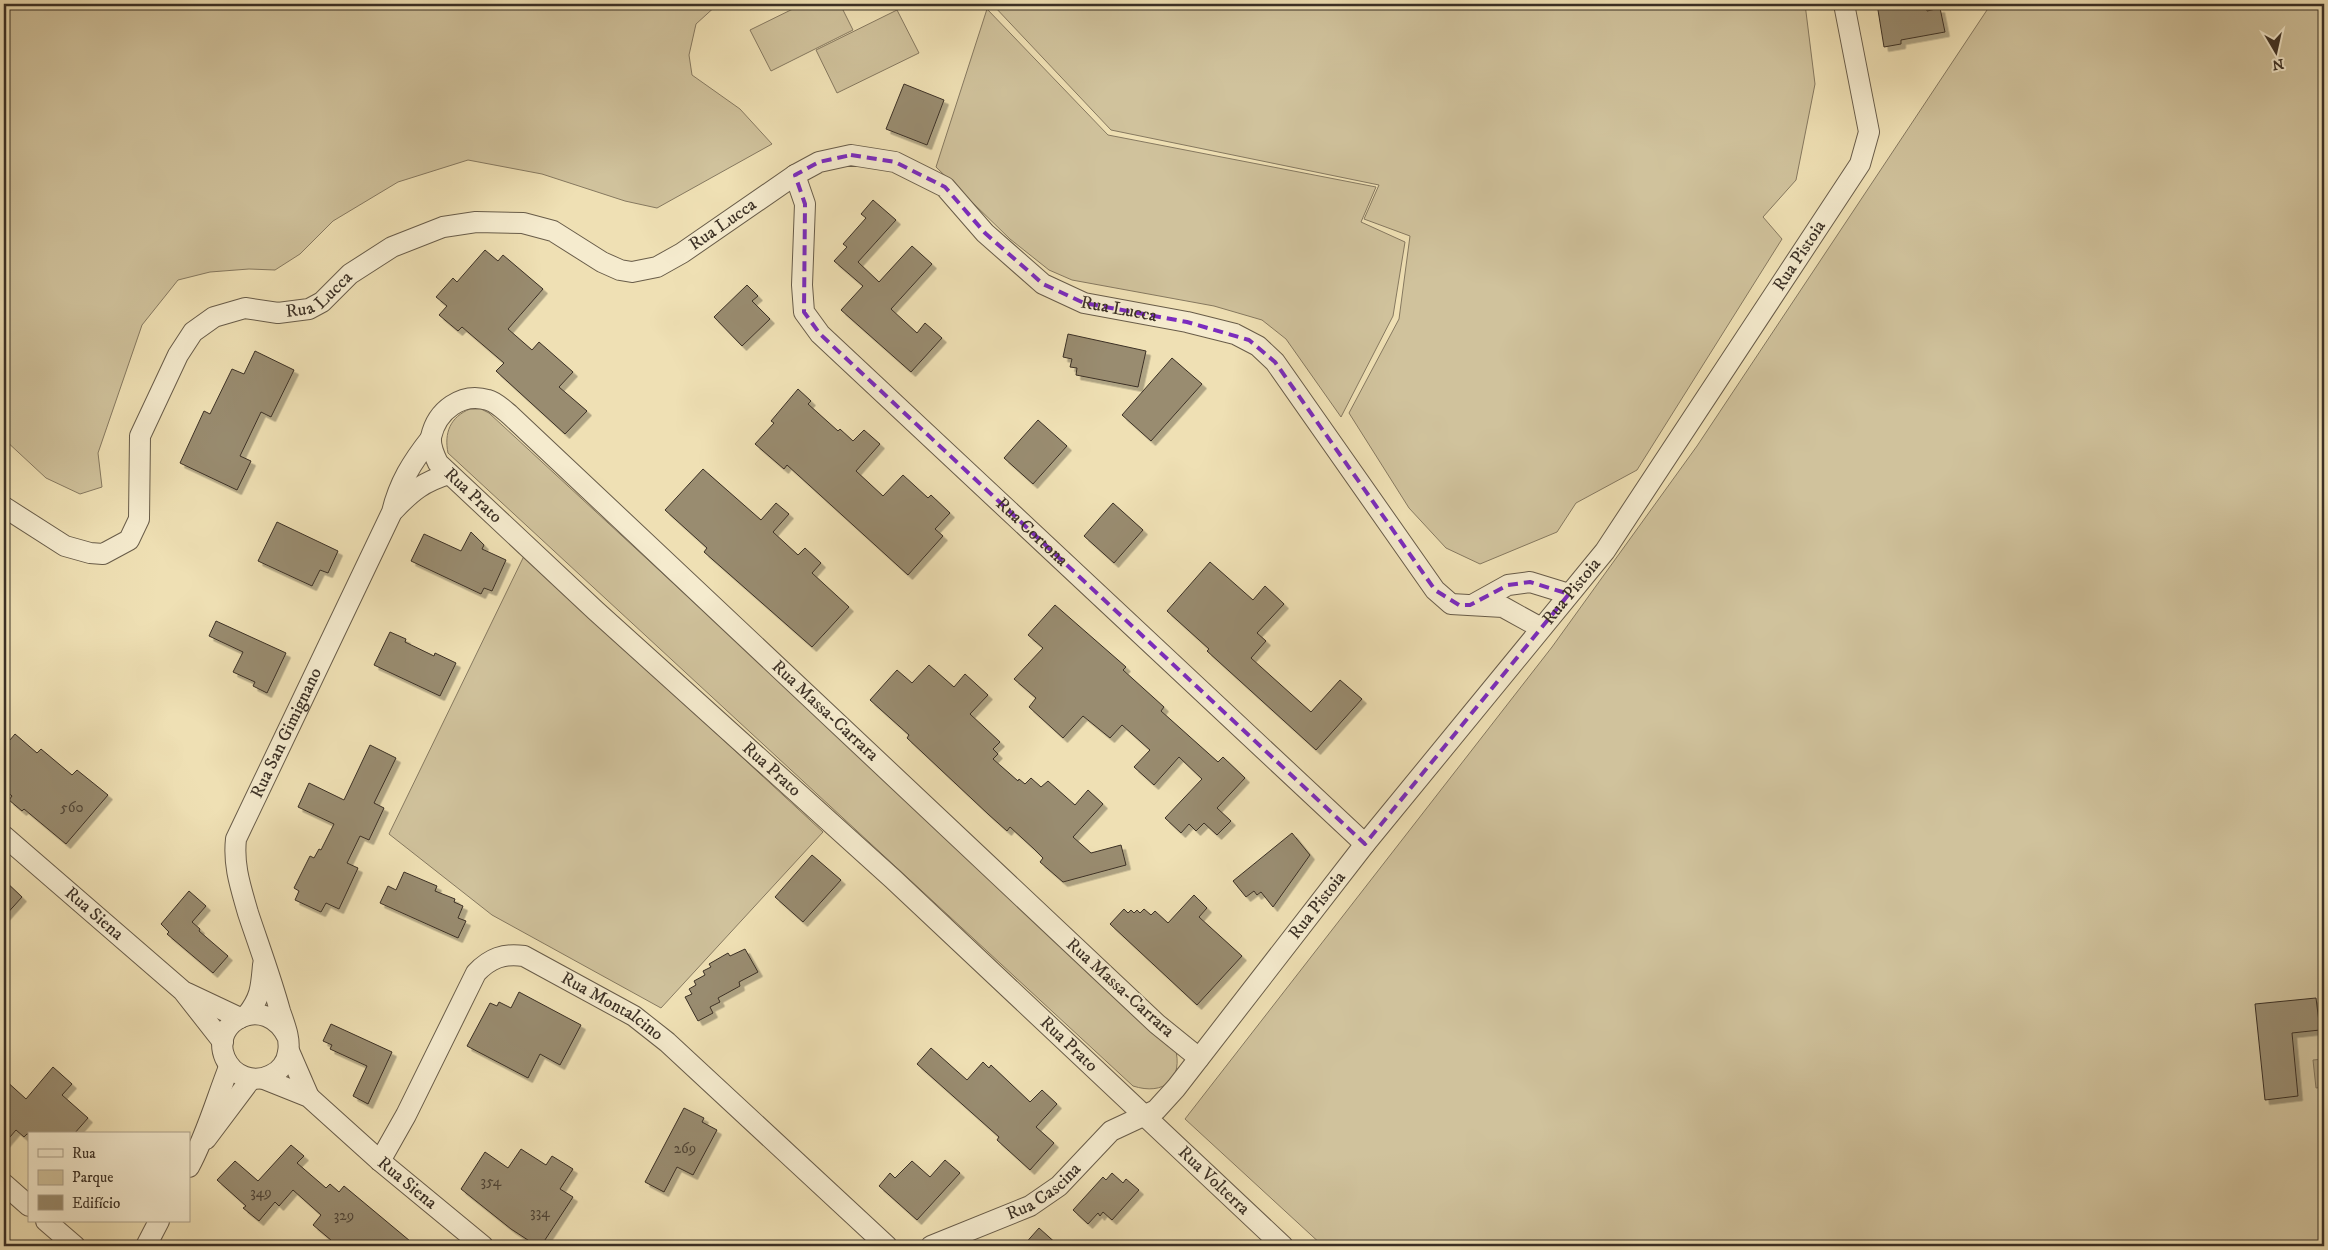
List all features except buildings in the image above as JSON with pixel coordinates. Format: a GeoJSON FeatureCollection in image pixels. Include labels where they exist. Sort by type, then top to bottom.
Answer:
{"type":"FeatureCollection","features":[{"type":"Feature","properties":{"kind":"street","name":"Rua Pistoia"},"geometry":{"type":"LineString","coordinates":[[1143,1116],[1156,1110],[1176,1088],[1365,844],[1605,552],[1860,164],[1869,132],[1844,4]]}},
{"type":"Feature","properties":{"kind":"street","name":"Rua Lucca"},"geometry":{"type":"LineString","coordinates":[[4,507],[65,546],[90,553],[103,554],[128,540],[140,519],[140,436],[178,355],[193,332],[214,317],[245,308],[278,313],[309,309],[322,302],[350,274],[392,247],[443,227],[476,222],[522,223],[553,230],[602,262],[620,270],[632,272],[657,267],[795,175],[819,162],[851,155],[895,162],[945,187],[984,233],[1043,284],[1084,303],[1187,322],[1235,334],[1249,340],[1275,362],[1429,583],[1451,604],[1503,607],[1541,628]]}},
{"type":"Feature","properties":{"kind":"street","name":"Rua Cortona"},"geometry":{"type":"LineString","coordinates":[[795,175],[805,204],[802,285],[804,312],[820,334],[1365,844]]}},
{"type":"Feature","properties":{"kind":"street","name":"Rua Massa-Carrara"},"geometry":{"type":"LineString","coordinates":[[431,438],[442,413],[453,404],[475,397],[490,400],[510,415],[1150,1018],[1199,1058]]}},
{"type":"Feature","properties":{"kind":"street","name":"Rua Prato"},"geometry":{"type":"LineString","coordinates":[[431,438],[432,451],[438,463],[449,474],[596,611],[893,879],[1143,1116]]}},
{"type":"Feature","properties":{"kind":"street","name":"Rua San Gimignano"},"geometry":{"type":"LineString","coordinates":[[288,1044],[273,985],[263,963],[238,879],[234,856],[236,839],[392,512],[397,492],[407,470],[431,438]]}},
{"type":"Feature","properties":{"kind":"street","name":"Rua San Gimignano"},"geometry":{"type":"LineString","coordinates":[[392,512],[416,488],[430,480],[449,474]]}},
{"type":"Feature","properties":{"kind":"street"},"geometry":{"type":"LineString","coordinates":[[1470,606],[1508,585],[1530,582],[1569,594]]}},
{"type":"Feature","properties":{"kind":"street","name":"Rua Siena"},"geometry":{"type":"LineString","coordinates":[[4,836],[183,991],[223,1042]]}},
{"type":"Feature","properties":{"kind":"street","name":"Rua Montalcino"},"geometry":{"type":"LineString","coordinates":[[380,1161],[406,1115],[476,973],[490,961],[499,957],[524,956],[634,1016],[667,1042],[887,1246]]}},
{"type":"Feature","properties":{"kind":"street","name":"Rua San Gimignano"},"geometry":{"type":"LineString","coordinates":[[244,1016],[257,1002],[260,994],[263,963]]}},
{"type":"Feature","properties":{"kind":"street","name":"Rua Siena"},"geometry":{"type":"LineString","coordinates":[[183,991],[244,1016]]}},
{"type":"Feature","properties":{"kind":"street"},"geometry":{"type":"LineString","coordinates":[[200,1146],[258,1079],[279,1070],[285,1063],[288,1044],[282,1026],[273,1018],[260,1014],[244,1016],[230,1024],[223,1042],[224,1055],[229,1067],[239,1075],[258,1079]]}},
{"type":"Feature","properties":{"kind":"street","name":"Rua Siena"},"geometry":{"type":"LineString","coordinates":[[288,1044],[309,1097]]}},
{"type":"Feature","properties":{"kind":"street"},"geometry":{"type":"LineString","coordinates":[[190,1165],[200,1146],[229,1067]]}},
{"type":"Feature","properties":{"kind":"street","name":"Rua Siena"},"geometry":{"type":"LineString","coordinates":[[258,1079],[309,1097],[380,1161],[484,1246]]}},
{"type":"Feature","properties":{"kind":"street","name":"Rua Cascina"},"geometry":{"type":"LineString","coordinates":[[931,1246],[1030,1206],[1059,1186],[1111,1131],[1143,1116]]}},
{"type":"Feature","properties":{"kind":"street","name":"Rua Volterra"},"geometry":{"type":"LineString","coordinates":[[1143,1116],[1190,1157],[1283,1246]]}},
{"type":"Feature","properties":{"kind":"street"},"geometry":{"type":"LineString","coordinates":[[4,1184],[28,1205]]}},
{"type":"Feature","properties":{"kind":"street"},"geometry":{"type":"LineString","coordinates":[[47,1222],[75,1246]]}},
{"type":"Feature","properties":{"kind":"street"},"geometry":{"type":"LineString","coordinates":[[146,1246],[158,1222]]}},
{"type":"Feature","properties":{"kind":"highlighted area"},"geometry":{"type":"Polygon","coordinates":[[[851,155],[895,162],[945,187],[985,233],[1043,284],[1084,303],[1187,322],[1249,340],[1275,362],[1435,590],[1459,605],[1470,605],[1508,585],[1530,582],[1569,594],[1365,844],[820,334],[804,312],[805,204],[795,175],[819,162],[851,155]]]}},
{"type":"Feature","properties":{"kind":"green space"},"geometry":{"type":"Polygon","coordinates":[[[4,4],[718,4],[696,24],[689,55],[692,75],[740,109],[772,144],[657,208],[625,201],[542,174],[468,160],[398,182],[333,221],[300,254],[275,270],[249,269],[210,272],[178,280],[142,325],[98,453],[102,487],[80,494],[46,478],[4,439],[4,4]]]}},
{"type":"Feature","properties":{"kind":"green space"},"geometry":{"type":"Polygon","coordinates":[[[803,4],[840,4],[853,30],[771,71],[750,30],[803,4]]]}},
{"type":"Feature","properties":{"kind":"green space"},"geometry":{"type":"Polygon","coordinates":[[[1805,4],[1815,84],[1796,180],[1763,217],[1782,239],[1637,470],[1576,503],[1557,532],[1480,564],[1446,548],[1409,508],[1349,413],[1399,319],[1410,236],[1364,219],[1379,185],[1111,130],[993,5],[1805,4]]]}},
{"type":"Feature","properties":{"kind":"green space"},"geometry":{"type":"Polygon","coordinates":[[[1991,4],[2324,4],[2324,1246],[1323,1246],[1185,1119],[1552,647],[1697,446],[1991,4]]]}},
{"type":"Feature","properties":{"kind":"green space"},"geometry":{"type":"Polygon","coordinates":[[[987,9],[1108,135],[1376,187],[1361,222],[1405,242],[1393,316],[1341,417],[1286,339],[1262,320],[1214,306],[1072,280],[1049,270],[1010,239],[936,167],[987,9]]]}},
{"type":"Feature","properties":{"kind":"green space"},"geometry":{"type":"Polygon","coordinates":[[[897,10],[919,53],[837,93],[816,50],[897,10]]]}},
{"type":"Feature","properties":{"kind":"green space"},"geometry":{"type":"Polygon","coordinates":[[[470,409],[481,409],[489,413],[1175,1047],[1177,1068],[1169,1082],[1154,1089],[1133,1086],[448,453],[447,439],[450,426],[458,416],[470,409]]]}},
{"type":"Feature","properties":{"kind":"green space"},"geometry":{"type":"Polygon","coordinates":[[[524,556],[823,832],[661,1008],[492,915],[389,834],[524,556]]]}},
{"type":"Feature","properties":{"kind":"shaded area"},"geometry":{"type":"Polygon","coordinates":[[[2324,1059],[2324,1087],[2316,1088],[2313,1060],[2324,1059]]]}}]}
